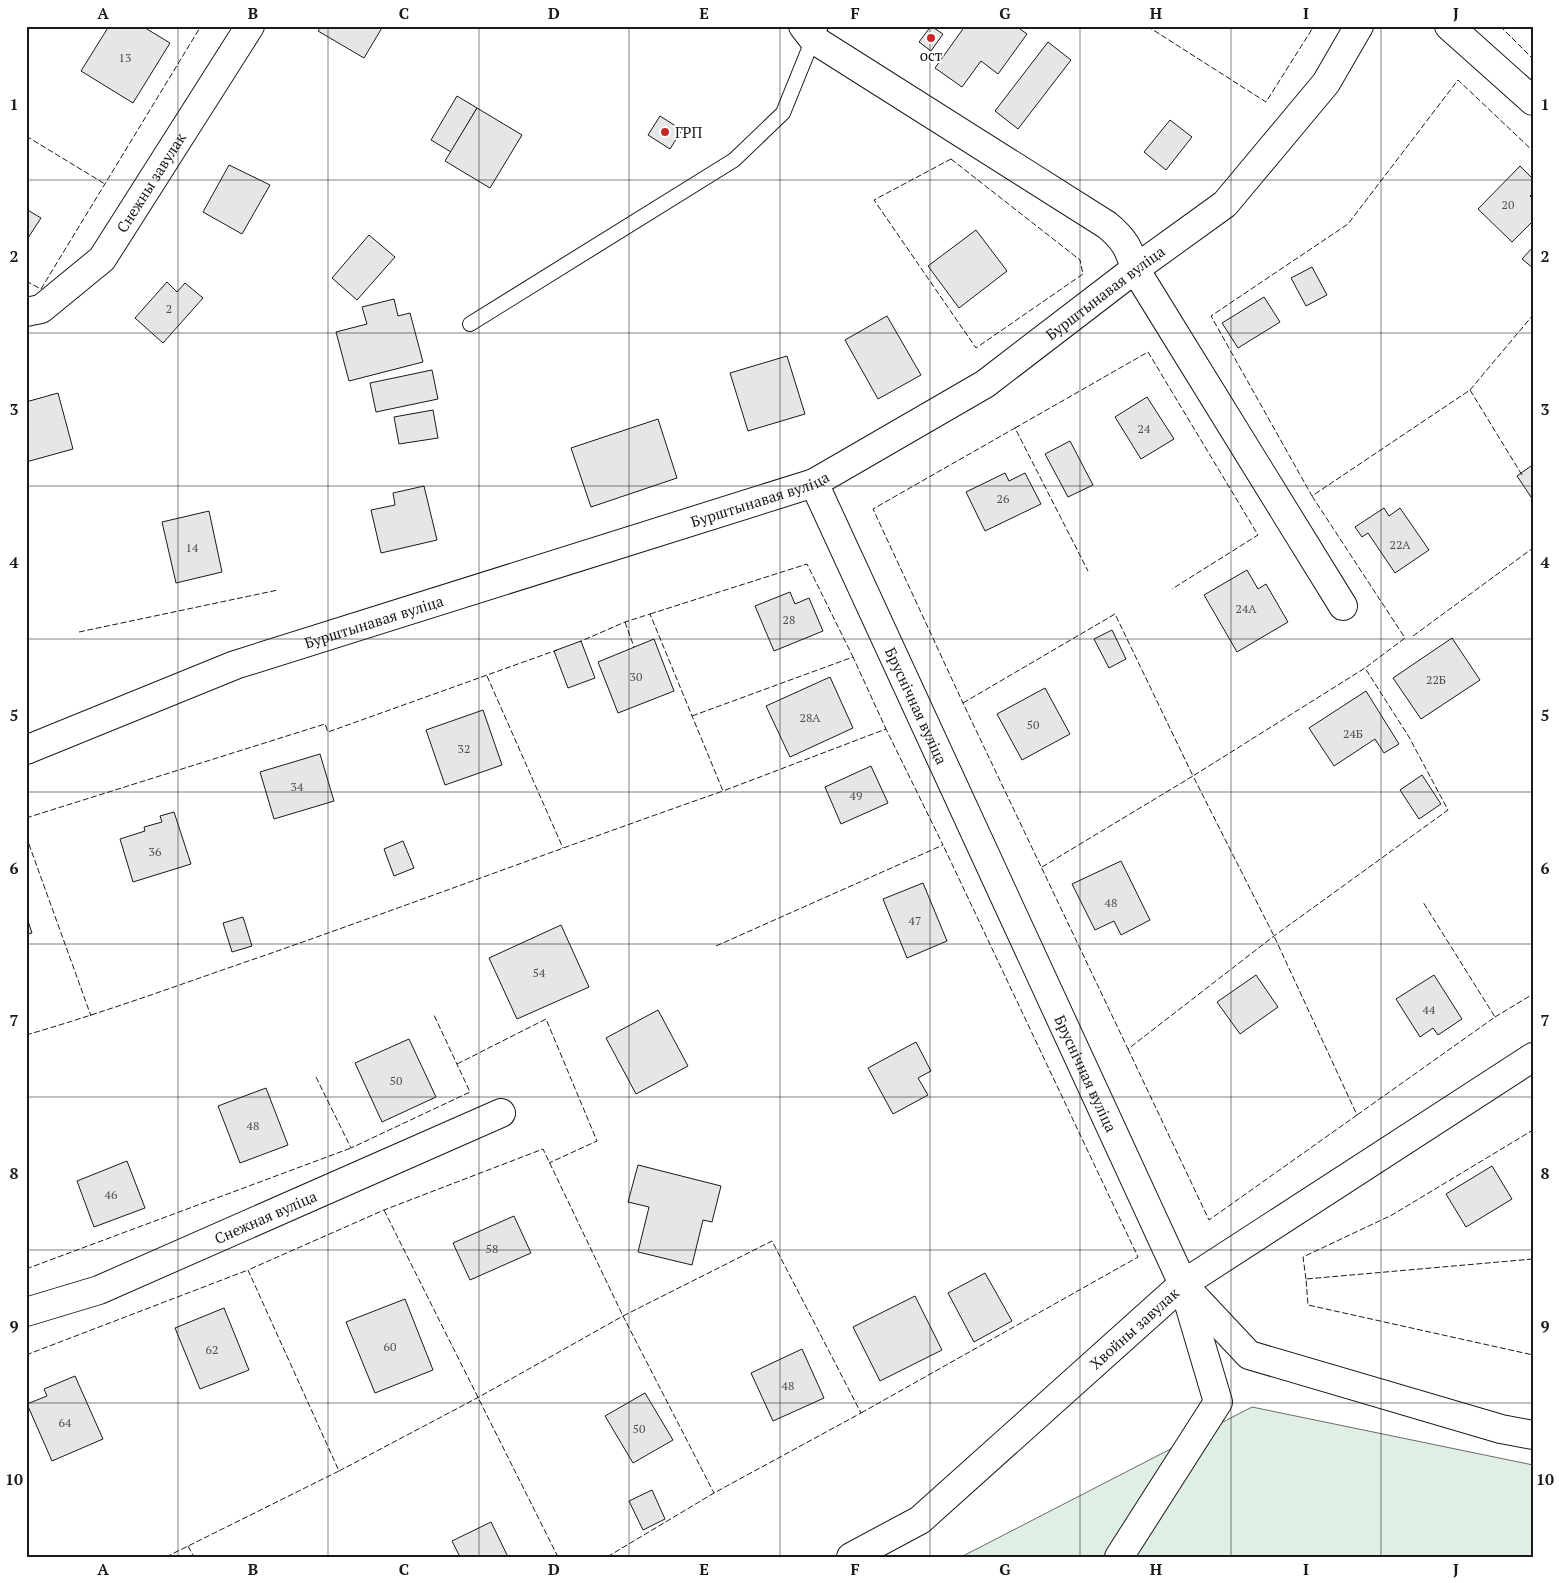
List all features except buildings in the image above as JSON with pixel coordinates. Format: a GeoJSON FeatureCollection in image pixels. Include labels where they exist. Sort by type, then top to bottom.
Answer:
{"type":"FeatureCollection","features":[{"type":"Feature","properties":{"kind":"street","name":"Снежны завулак"},"geometry":{"type":"LineString","coordinates":[[26,312],[41,309],[102,259],[250,26]]}},
{"type":"Feature","properties":{"kind":"street","name":"Бурштынавая вуліца"},"geometry":{"type":"LineString","coordinates":[[26,750],[235,665],[814,483],[985,384],[1136,269],[1226,204],[1326,83],[1359,26]]}},
{"type":"Feature","properties":{"kind":"street"},"geometry":{"type":"LineString","coordinates":[[1449,26],[1533,101]]}},
{"type":"Feature","properties":{"kind":"street"},"geometry":{"type":"LineString","coordinates":[[812,30],[1107,225],[1120,236],[1130,250],[1136,269],[1343,606]]}},
{"type":"Feature","properties":{"kind":"street","name":"Бруснічная вуліца"},"geometry":{"type":"LineString","coordinates":[[814,483],[1183,1284]]}},
{"type":"Feature","properties":{"kind":"street"},"geometry":{"type":"LineString","coordinates":[[1120,1557],[1218,1402],[1183,1284],[1533,1057]]}},
{"type":"Feature","properties":{"kind":"street","name":"Снежная вуліца"},"geometry":{"type":"LineString","coordinates":[[26,1312],[99,1290],[501,1113]]}},
{"type":"Feature","properties":{"kind":"street","name":"Хвойны завулак"},"geometry":{"type":"LineString","coordinates":[[851,1557],[920,1520],[1183,1284],[1249,1355],[1501,1429],[1533,1435]]}},
{"type":"Feature","properties":{"kind":"lane"},"geometry":{"type":"LineString","coordinates":[[470,324],[734,160],[784,113],[812,30]]}},
{"type":"Feature","properties":{"kind":"green space"},"geometry":{"type":"Polygon","coordinates":[[[1252,1407],[1533,1465],[1533,1557],[961,1557],[1252,1407]]]}},
{"type":"Feature","properties":{"kind":"fence"},"geometry":{"type":"LineString","coordinates":[[26,281],[41,289],[201,26]]}},
{"type":"Feature","properties":{"kind":"fence"},"geometry":{"type":"LineString","coordinates":[[1147,26],[1266,102],[1314,26]]}},
{"type":"Feature","properties":{"kind":"fence"},"geometry":{"type":"LineString","coordinates":[[1500,26],[1533,59]]}},
{"type":"Feature","properties":{"kind":"fence"},"geometry":{"type":"LineString","coordinates":[[1522,475],[1470,390],[1312,496],[1211,316],[1348,224],[1458,80],[1533,151]]}},
{"type":"Feature","properties":{"kind":"fence"},"geometry":{"type":"LineString","coordinates":[[26,136],[105,184]]}},
{"type":"Feature","properties":{"kind":"fence"},"geometry":{"type":"LineString","coordinates":[[951,159],[1080,260],[1083,274],[976,348],[874,200],[951,159]]}},
{"type":"Feature","properties":{"kind":"fence"},"geometry":{"type":"LineString","coordinates":[[1470,390],[1533,315]]}},
{"type":"Feature","properties":{"kind":"fence"},"geometry":{"type":"LineString","coordinates":[[1015,428],[1148,352],[1258,535],[1172,589]]}},
{"type":"Feature","properties":{"kind":"fence"},"geometry":{"type":"LineString","coordinates":[[963,703],[1115,614],[1193,776],[1365,668],[1409,737],[1448,810],[1274,936],[1128,1049],[963,703],[873,509],[1015,428],[1088,571]]}},
{"type":"Feature","properties":{"kind":"fence"},"geometry":{"type":"LineString","coordinates":[[1312,496],[1405,638],[1365,668]]}},
{"type":"Feature","properties":{"kind":"fence"},"geometry":{"type":"LineString","coordinates":[[1413,636],[1533,548]]}},
{"type":"Feature","properties":{"kind":"fence"},"geometry":{"type":"LineString","coordinates":[[650,614],[807,564],[853,657]]}},
{"type":"Feature","properties":{"kind":"fence"},"geometry":{"type":"LineString","coordinates":[[79,632],[278,590]]}},
{"type":"Feature","properties":{"kind":"fence"},"geometry":{"type":"LineString","coordinates":[[26,1035],[115,1007],[263,956],[723,791],[650,614],[625,622],[579,642]]}},
{"type":"Feature","properties":{"kind":"fence"},"geometry":{"type":"LineString","coordinates":[[625,622],[634,647]]}},
{"type":"Feature","properties":{"kind":"fence"},"geometry":{"type":"LineString","coordinates":[[26,818],[325,724],[328,732],[557,650]]}},
{"type":"Feature","properties":{"kind":"fence"},"geometry":{"type":"LineString","coordinates":[[692,716],[853,657],[886,729]]}},
{"type":"Feature","properties":{"kind":"fence"},"geometry":{"type":"LineString","coordinates":[[487,676],[563,848]]}},
{"type":"Feature","properties":{"kind":"fence"},"geometry":{"type":"LineString","coordinates":[[716,946],[943,845],[886,729],[723,791]]}},
{"type":"Feature","properties":{"kind":"fence"},"geometry":{"type":"LineString","coordinates":[[1042,867],[1193,776],[1274,936],[1357,1115],[1209,1220],[1128,1049]]}},
{"type":"Feature","properties":{"kind":"fence"},"geometry":{"type":"LineString","coordinates":[[26,836],[91,1016]]}},
{"type":"Feature","properties":{"kind":"fence"},"geometry":{"type":"LineString","coordinates":[[861,1413],[1138,1257],[943,845]]}},
{"type":"Feature","properties":{"kind":"fence"},"geometry":{"type":"LineString","coordinates":[[1357,1115],[1495,1017],[1423,902]]}},
{"type":"Feature","properties":{"kind":"fence"},"geometry":{"type":"LineString","coordinates":[[1495,1017],[1533,994]]}},
{"type":"Feature","properties":{"kind":"fence"},"geometry":{"type":"LineString","coordinates":[[316,1077],[351,1148],[470,1092],[434,1015]]}},
{"type":"Feature","properties":{"kind":"fence"},"geometry":{"type":"LineString","coordinates":[[457,1064],[546,1019],[597,1141],[549,1163]]}},
{"type":"Feature","properties":{"kind":"fence"},"geometry":{"type":"LineString","coordinates":[[1306,1279],[1303,1257],[1392,1215],[1533,1130]]}},
{"type":"Feature","properties":{"kind":"fence"},"geometry":{"type":"LineString","coordinates":[[26,1269],[351,1148]]}},
{"type":"Feature","properties":{"kind":"fence"},"geometry":{"type":"LineString","coordinates":[[166,1557],[339,1471],[248,1270],[384,1210],[543,1149],[623,1316],[772,1241],[861,1413],[714,1493],[607,1557]]}},
{"type":"Feature","properties":{"kind":"fence"},"geometry":{"type":"LineString","coordinates":[[384,1210],[558,1557]]}},
{"type":"Feature","properties":{"kind":"fence"},"geometry":{"type":"LineString","coordinates":[[1533,1259],[1306,1279],[1308,1305],[1533,1355]]}},
{"type":"Feature","properties":{"kind":"fence"},"geometry":{"type":"LineString","coordinates":[[26,1355],[248,1270]]}},
{"type":"Feature","properties":{"kind":"fence"},"geometry":{"type":"LineString","coordinates":[[339,1471],[479,1397],[623,1316],[714,1493]]}},
{"type":"Feature","properties":{"kind":"fence"},"geometry":{"type":"LineString","coordinates":[[188,1546],[194,1557]]}},
{"type":"Feature","properties":{"kind":"place","name":"ост"},"geometry":{"type":"Point","coordinates":[931,38]}},
{"type":"Feature","properties":{"kind":"place","name":"ГРП"},"geometry":{"type":"Point","coordinates":[665,132]}}]}
